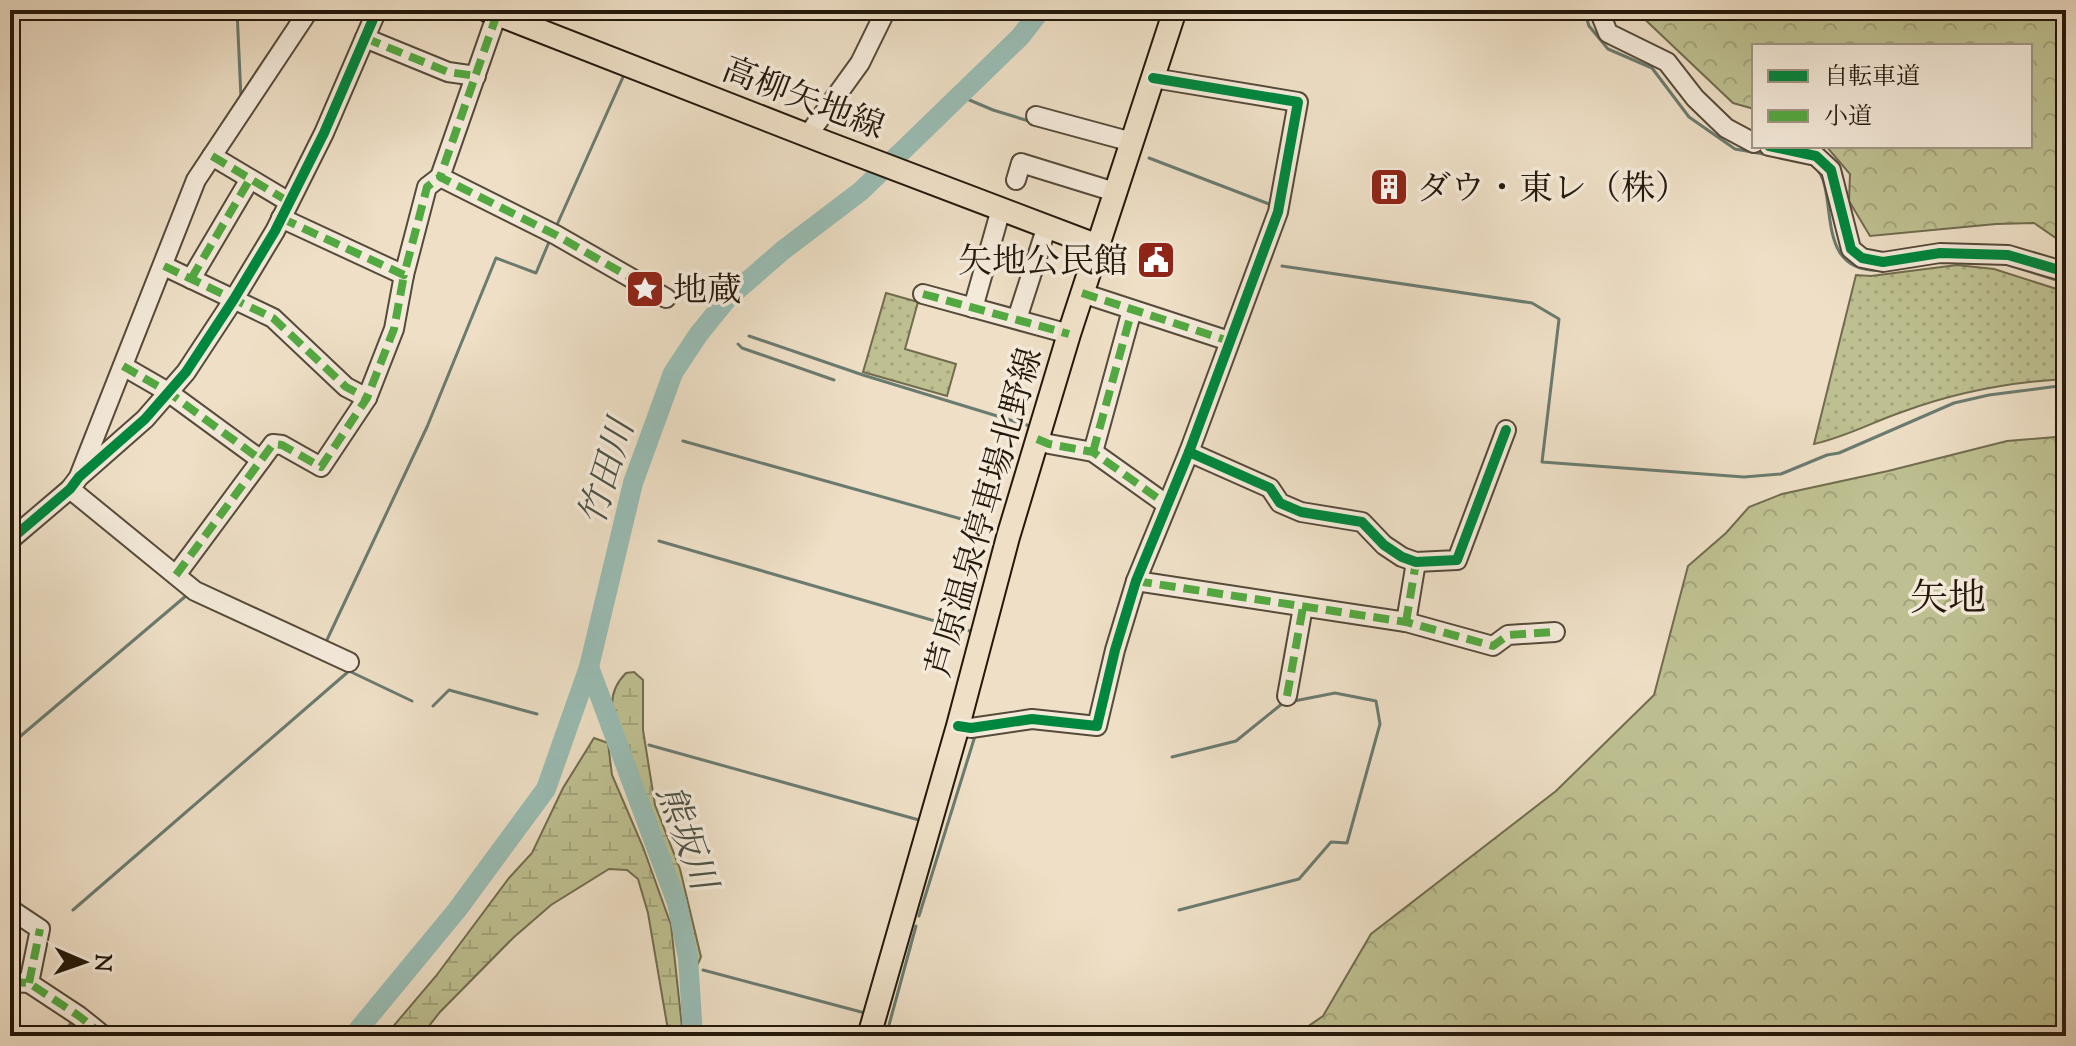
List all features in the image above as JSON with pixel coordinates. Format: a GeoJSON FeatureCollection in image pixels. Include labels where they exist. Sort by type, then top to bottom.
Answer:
{"type":"FeatureCollection","features":[{"type":"Feature","properties":{"kind":"main road","name":"芦原温泉停車場北野線"},"geometry":{"type":"LineString","coordinates":[[869,1036],[1037,439],[1175,10]]}},
{"type":"Feature","properties":{"kind":"main road","name":"高柳矢地線"},"geometry":{"type":"LineString","coordinates":[[492,12],[1098,246]]}},
{"type":"Feature","properties":{"kind":"street"},"geometry":{"type":"LineString","coordinates":[[75,483],[196,180],[309,10]]}},
{"type":"Feature","properties":{"kind":"street"},"geometry":{"type":"LineString","coordinates":[[10,540],[145,419],[186,372],[234,299],[285,210],[324,133],[377,10]]}},
{"type":"Feature","properties":{"kind":"street"},"geometry":{"type":"LineString","coordinates":[[818,139],[886,10]]}},
{"type":"Feature","properties":{"kind":"street"},"geometry":{"type":"LineString","coordinates":[[1599,10],[1608,33],[1667,62],[1695,98],[1726,128],[1752,142]]}},
{"type":"Feature","properties":{"kind":"street"},"geometry":{"type":"LineString","coordinates":[[176,575],[273,444],[282,445],[321,467],[367,398],[394,329],[404,275],[427,187],[440,177],[476,76],[492,12]]}},
{"type":"Feature","properties":{"kind":"street"},"geometry":{"type":"LineString","coordinates":[[365,38],[448,72],[476,76]]}},
{"type":"Feature","properties":{"kind":"street"},"geometry":{"type":"LineString","coordinates":[[958,726],[971,728],[1032,719],[1097,726],[1136,581],[1189,452],[1278,212],[1298,102],[1153,78]]}},
{"type":"Feature","properties":{"kind":"street"},"geometry":{"type":"LineString","coordinates":[[1036,116],[1132,142]]}},
{"type":"Feature","properties":{"kind":"street"},"geometry":{"type":"LineString","coordinates":[[1778,148],[1816,156],[1831,170],[1851,249],[1862,258],[1883,262],[1940,253],[2008,255],[2066,272]]}},
{"type":"Feature","properties":{"kind":"street"},"geometry":{"type":"LineString","coordinates":[[212,156],[250,179],[285,210],[404,275]]}},
{"type":"Feature","properties":{"kind":"street"},"geometry":{"type":"LineString","coordinates":[[1016,180],[1021,163],[1115,192]]}},
{"type":"Feature","properties":{"kind":"street"},"geometry":{"type":"LineString","coordinates":[[440,177],[556,235],[666,298]]}},
{"type":"Feature","properties":{"kind":"street"},"geometry":{"type":"LineString","coordinates":[[191,279],[250,179]]}},
{"type":"Feature","properties":{"kind":"street"},"geometry":{"type":"LineString","coordinates":[[973,308],[1001,209]]}},
{"type":"Feature","properties":{"kind":"street"},"geometry":{"type":"LineString","coordinates":[[1017,319],[1047,226]]}},
{"type":"Feature","properties":{"kind":"street"},"geometry":{"type":"LineString","coordinates":[[164,266],[273,318],[346,387],[367,398]]}},
{"type":"Feature","properties":{"kind":"street"},"geometry":{"type":"LineString","coordinates":[[1082,293],[1229,341]]}},
{"type":"Feature","properties":{"kind":"street"},"geometry":{"type":"LineString","coordinates":[[923,294],[1069,334]]}},
{"type":"Feature","properties":{"kind":"street"},"geometry":{"type":"LineString","coordinates":[[1093,452],[1132,310]]}},
{"type":"Feature","properties":{"kind":"street"},"geometry":{"type":"LineString","coordinates":[[123,366],[168,392],[261,460]]}},
{"type":"Feature","properties":{"kind":"street"},"geometry":{"type":"LineString","coordinates":[[1189,452],[1270,488],[1280,503],[1290,508],[1362,522],[1384,545],[1402,557],[1416,562],[1457,560],[1506,430]]}},
{"type":"Feature","properties":{"kind":"street"},"geometry":{"type":"LineString","coordinates":[[1037,439],[1093,452],[1166,504]]}},
{"type":"Feature","properties":{"kind":"street"},"geometry":{"type":"LineString","coordinates":[[75,483],[195,591],[349,662]]}},
{"type":"Feature","properties":{"kind":"street"},"geometry":{"type":"LineString","coordinates":[[1406,622],[1416,562]]}},
{"type":"Feature","properties":{"kind":"street"},"geometry":{"type":"LineString","coordinates":[[1136,581],[1406,622],[1493,646],[1508,635],[1555,632]]}},
{"type":"Feature","properties":{"kind":"street"},"geometry":{"type":"LineString","coordinates":[[1287,696],[1303,607]]}},
{"type":"Feature","properties":{"kind":"street"},"geometry":{"type":"LineString","coordinates":[[10,909],[40,929],[19,983],[79,1016],[104,1036]]}},
{"type":"Feature","properties":{"kind":"green space"},"geometry":{"type":"Polygon","coordinates":[[[1635,10],[2066,10],[2066,245],[2034,223],[1870,236],[1849,201],[1850,174],[1828,148],[2032,148],[2032,44],[1752,44],[1752,108],[1733,103],[1635,10]]]}},
{"type":"Feature","properties":{"kind":"green space"},"geometry":{"type":"Polygon","coordinates":[[[1957,265],[1994,269],[2066,292],[2066,379],[2003,385],[1963,394],[1922,405],[1814,444],[1856,275],[1871,276],[1957,265]]]}},
{"type":"Feature","properties":{"kind":"green space"},"geometry":{"type":"Polygon","coordinates":[[[886,293],[918,302],[905,349],[956,364],[947,396],[863,372],[886,293]]]}},
{"type":"Feature","properties":{"kind":"green space"},"geometry":{"type":"Polygon","coordinates":[[[2066,436],[2066,1036],[1294,1036],[1323,1016],[1371,934],[1556,791],[1654,695],[1688,566],[1726,533],[1749,507],[1782,494],[2007,441],[2066,436]]]}},
{"type":"Feature","properties":{"kind":"green space"},"geometry":{"type":"Polygon","coordinates":[[[634,672],[643,680],[643,730],[655,805],[680,869],[701,957],[697,966],[690,952],[686,921],[673,877],[613,713],[616,687],[626,673],[634,672]]]}},
{"type":"Feature","properties":{"kind":"green space"},"geometry":{"type":"Polygon","coordinates":[[[594,738],[608,743],[612,775],[643,847],[671,925],[683,1036],[669,1036],[648,913],[638,879],[627,870],[609,869],[551,905],[513,938],[440,1012],[421,1036],[385,1036],[532,853],[563,788],[594,738]]]}},
{"type":"Feature","properties":{"kind":"waterway"},"geometry":{"type":"LineString","coordinates":[[237,10],[241,98]]}},
{"type":"Feature","properties":{"kind":"waterway","name":"竹田川"},"geometry":{"type":"LineString","coordinates":[[353,1036],[457,910],[546,789],[589,667],[633,483],[673,373],[698,335],[727,299],[782,251],[861,191],[1020,37],[1041,10]]}},
{"type":"Feature","properties":{"kind":"waterway"},"geometry":{"type":"LineString","coordinates":[[1584,10],[1589,26],[1608,49],[1652,68],[1689,117],[1735,149],[1769,155]]}},
{"type":"Feature","properties":{"kind":"waterway"},"geometry":{"type":"LineString","coordinates":[[556,227],[623,77]]}},
{"type":"Feature","properties":{"kind":"waterway"},"geometry":{"type":"LineString","coordinates":[[960,96],[1032,122]]}},
{"type":"Feature","properties":{"kind":"waterway"},"geometry":{"type":"LineString","coordinates":[[192,170],[214,137]]}},
{"type":"Feature","properties":{"kind":"waterway"},"geometry":{"type":"LineString","coordinates":[[1149,158],[1269,204]]}},
{"type":"Feature","properties":{"kind":"waterway"},"geometry":{"type":"LineString","coordinates":[[1808,163],[1819,172],[1825,186],[1830,223],[1843,257],[1858,267],[1882,270]]}},
{"type":"Feature","properties":{"kind":"waterway"},"geometry":{"type":"LineString","coordinates":[[325,644],[427,427],[496,258],[536,273],[549,242]]}},
{"type":"Feature","properties":{"kind":"waterway"},"geometry":{"type":"LineString","coordinates":[[2005,264],[2066,283]]}},
{"type":"Feature","properties":{"kind":"waterway"},"geometry":{"type":"LineString","coordinates":[[1282,266],[1532,303],[1559,319],[1542,462],[1744,477],[1781,474],[1839,453],[1954,403],[2066,385]]}},
{"type":"Feature","properties":{"kind":"waterway"},"geometry":{"type":"LineString","coordinates":[[749,336],[1030,426]]}},
{"type":"Feature","properties":{"kind":"waterway"},"geometry":{"type":"LineString","coordinates":[[738,344],[834,380]]}},
{"type":"Feature","properties":{"kind":"waterway"},"geometry":{"type":"LineString","coordinates":[[683,441],[990,527]]}},
{"type":"Feature","properties":{"kind":"waterway"},"geometry":{"type":"LineString","coordinates":[[659,541],[973,632]]}},
{"type":"Feature","properties":{"kind":"waterway"},"geometry":{"type":"LineString","coordinates":[[10,745],[187,595]]}},
{"type":"Feature","properties":{"kind":"waterway","name":"熊坂川"},"geometry":{"type":"LineString","coordinates":[[589,667],[677,903],[688,958],[693,1036]]}},
{"type":"Feature","properties":{"kind":"waterway"},"geometry":{"type":"LineString","coordinates":[[73,910],[349,671],[412,701]]}},
{"type":"Feature","properties":{"kind":"waterway"},"geometry":{"type":"LineString","coordinates":[[433,706],[449,690],[537,714]]}},
{"type":"Feature","properties":{"kind":"waterway"},"geometry":{"type":"LineString","coordinates":[[1179,910],[1299,879],[1331,842],[1347,843],[1380,724],[1376,701],[1335,693],[1294,701]]}},
{"type":"Feature","properties":{"kind":"waterway"},"geometry":{"type":"LineString","coordinates":[[1172,757],[1236,741],[1283,703]]}},
{"type":"Feature","properties":{"kind":"waterway"},"geometry":{"type":"LineString","coordinates":[[919,916],[975,736]]}},
{"type":"Feature","properties":{"kind":"waterway"},"geometry":{"type":"LineString","coordinates":[[649,745],[919,820]]}},
{"type":"Feature","properties":{"kind":"waterway"},"geometry":{"type":"LineString","coordinates":[[886,1036],[916,926]]}},
{"type":"Feature","properties":{"kind":"waterway"},"geometry":{"type":"LineString","coordinates":[[703,970],[865,1013]]}},
{"type":"Feature","properties":{"kind":"waterway"},"geometry":{"type":"LineString","coordinates":[[60,1036],[72,1022]]}},
{"type":"Feature","properties":{"kind":"marked path"},"geometry":{"type":"LineString","coordinates":[[497,14],[440,177],[556,235],[666,298]]}},
{"type":"Feature","properties":{"kind":"marked path"},"geometry":{"type":"LineString","coordinates":[[365,38],[448,72],[476,76]]}},
{"type":"Feature","properties":{"kind":"marked path"},"geometry":{"type":"LineString","coordinates":[[212,156],[289,202]]}},
{"type":"Feature","properties":{"kind":"marked path"},"geometry":{"type":"LineString","coordinates":[[281,218],[404,275],[427,187],[440,177]]}},
{"type":"Feature","properties":{"kind":"marked path"},"geometry":{"type":"LineString","coordinates":[[191,279],[250,179]]}},
{"type":"Feature","properties":{"kind":"marked path"},"geometry":{"type":"LineString","coordinates":[[164,266],[273,318],[346,387],[367,398]]}},
{"type":"Feature","properties":{"kind":"marked path"},"geometry":{"type":"LineString","coordinates":[[176,575],[273,444],[282,445],[321,467],[367,398],[394,329],[404,275]]}},
{"type":"Feature","properties":{"kind":"marked path"},"geometry":{"type":"LineString","coordinates":[[1082,293],[1229,341]]}},
{"type":"Feature","properties":{"kind":"marked path"},"geometry":{"type":"LineString","coordinates":[[923,294],[1069,334]]}},
{"type":"Feature","properties":{"kind":"marked path"},"geometry":{"type":"LineString","coordinates":[[1093,452],[1132,310]]}},
{"type":"Feature","properties":{"kind":"marked path"},"geometry":{"type":"LineString","coordinates":[[123,366],[168,392],[261,460]]}},
{"type":"Feature","properties":{"kind":"marked path"},"geometry":{"type":"LineString","coordinates":[[1037,439],[1093,452],[1166,504]]}},
{"type":"Feature","properties":{"kind":"marked path"},"geometry":{"type":"LineString","coordinates":[[1406,622],[1416,562]]}},
{"type":"Feature","properties":{"kind":"marked path"},"geometry":{"type":"LineString","coordinates":[[1136,581],[1406,622],[1493,646],[1508,635],[1555,632]]}},
{"type":"Feature","properties":{"kind":"marked path"},"geometry":{"type":"LineString","coordinates":[[1287,696],[1303,607]]}},
{"type":"Feature","properties":{"kind":"marked path"},"geometry":{"type":"LineString","coordinates":[[29,983],[40,929]]}},
{"type":"Feature","properties":{"kind":"marked path"},"geometry":{"type":"LineString","coordinates":[[10,982],[29,983],[104,1036]]}},
{"type":"Feature","properties":{"kind":"cycle path"},"geometry":{"type":"LineString","coordinates":[[10,540],[145,419],[186,372],[275,231],[324,133],[377,10]]}},
{"type":"Feature","properties":{"kind":"cycle path"},"geometry":{"type":"LineString","coordinates":[[958,726],[971,728],[1032,719],[1097,726],[1136,581],[1189,452],[1278,212],[1298,102],[1153,78]]}},
{"type":"Feature","properties":{"kind":"cycle path"},"geometry":{"type":"LineString","coordinates":[[1778,148],[1816,156],[1831,170],[1851,249],[1862,258],[1883,262],[1940,253],[2008,255],[2066,272]]}},
{"type":"Feature","properties":{"kind":"cycle path"},"geometry":{"type":"LineString","coordinates":[[1189,452],[1270,488],[1280,503],[1301,512],[1362,522],[1384,545],[1402,557],[1416,562],[1457,560],[1506,430]]}},
{"type":"Feature","properties":{"kind":"place","name":"ダウ・東レ（株）"},"geometry":{"type":"Point","coordinates":[1389,187]}},
{"type":"Feature","properties":{"kind":"place","name":"矢地公民館"},"geometry":{"type":"Point","coordinates":[1156,260]}},
{"type":"Feature","properties":{"kind":"place","name":"地蔵"},"geometry":{"type":"Point","coordinates":[645,289]}},
{"type":"Feature","properties":{"kind":"district","name":"矢地"},"geometry":{"type":"Point","coordinates":[1948,597]}}]}
